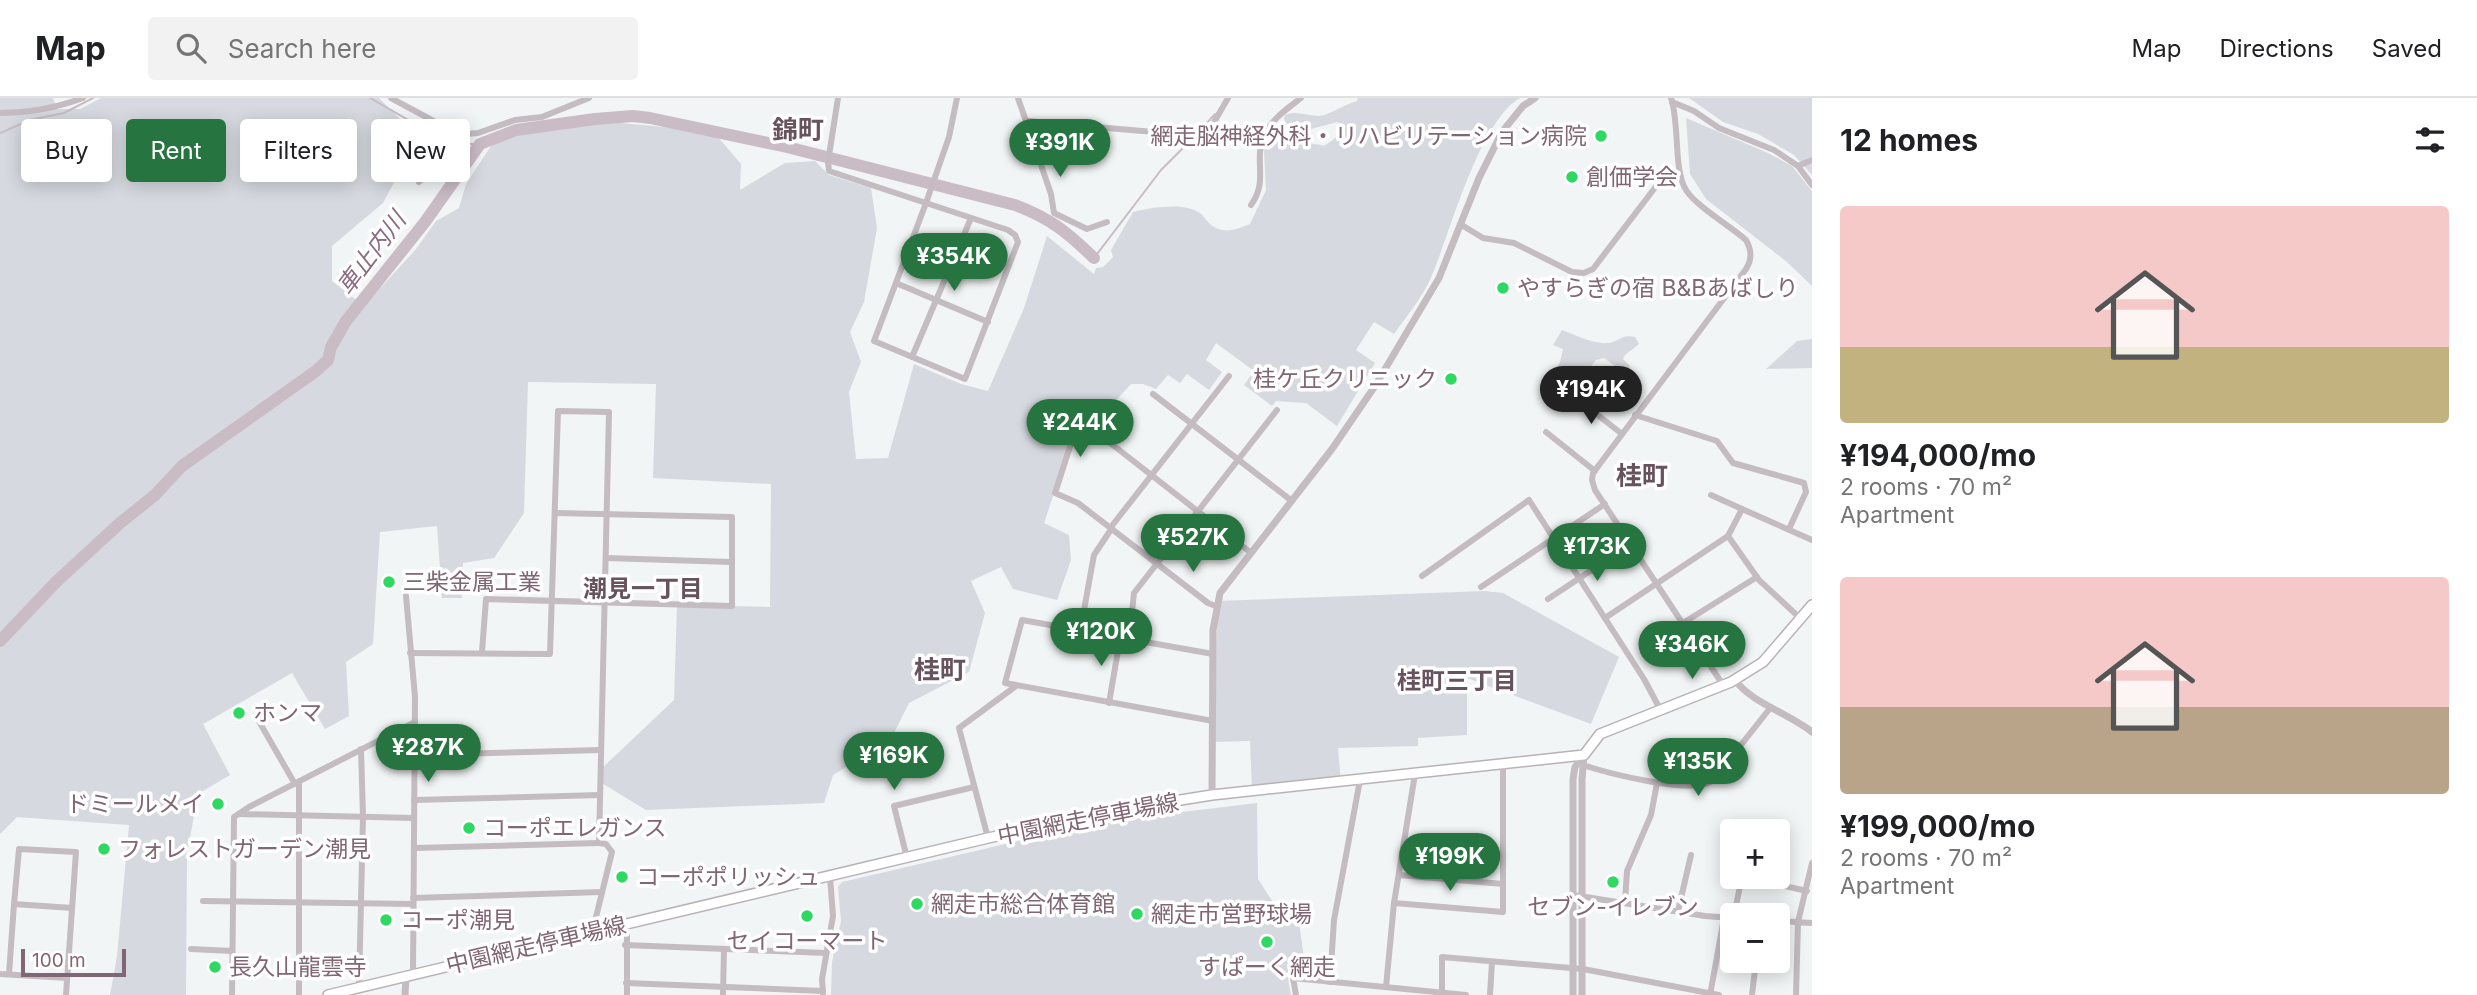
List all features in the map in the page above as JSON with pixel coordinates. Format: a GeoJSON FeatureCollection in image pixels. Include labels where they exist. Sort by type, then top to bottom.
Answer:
{"type":"FeatureCollection","features":[{"type":"Feature","properties":{"kind":"main road"},"geometry":{"type":"LineString","coordinates":[[1584,760],[1600,734],[1735,680],[1763,663],[1812,605]]}},
{"type":"Feature","properties":{"kind":"main road","name":"中園網走停車場線"},"geometry":{"type":"LineString","coordinates":[[328,995],[1124,808],[1212,795],[1503,763],[1584,760]]}},
{"type":"Feature","properties":{"kind":"street"},"geometry":{"type":"LineString","coordinates":[[0,113],[23,113],[51,108],[83,98]]}},
{"type":"Feature","properties":{"kind":"street"},"geometry":{"type":"LineString","coordinates":[[391,98],[427,119]]}},
{"type":"Feature","properties":{"kind":"street"},"geometry":{"type":"LineString","coordinates":[[470,134],[515,120],[555,112],[589,98]]}},
{"type":"Feature","properties":{"kind":"street"},"geometry":{"type":"LineString","coordinates":[[838,98],[828,162],[829,172],[926,202],[1012,232],[1018,243],[965,379],[874,341],[926,202],[949,137],[957,98]]}},
{"type":"Feature","properties":{"kind":"street"},"geometry":{"type":"LineString","coordinates":[[1018,98],[1051,194],[1054,213],[1087,229],[1107,222]]}},
{"type":"Feature","properties":{"kind":"street"},"geometry":{"type":"LineString","coordinates":[[1027,121],[1200,136],[1209,131],[1228,98]]}},
{"type":"Feature","properties":{"kind":"street"},"geometry":{"type":"LineString","coordinates":[[1251,205],[1259,193],[1261,145],[1264,136],[1279,114],[1301,98]]}},
{"type":"Feature","properties":{"kind":"street"},"geometry":{"type":"LineString","coordinates":[[1212,795],[1213,630],[1220,593],[1344,432],[1385,370],[1439,278],[1460,224],[1502,132],[1523,106],[1535,98]]}},
{"type":"Feature","properties":{"kind":"street"},"geometry":{"type":"LineString","coordinates":[[1672,100],[1719,128],[1774,150],[1798,166],[1812,185]]}},
{"type":"Feature","properties":{"kind":"street"},"geometry":{"type":"LineString","coordinates":[[1672,100],[1681,177],[1686,190],[1746,240],[1751,260],[1635,415],[1595,471],[1592,480],[1723,685]]}},
{"type":"Feature","properties":{"kind":"street"},"geometry":{"type":"LineString","coordinates":[[1798,166],[1812,160]]}},
{"type":"Feature","properties":{"kind":"street"},"geometry":{"type":"LineString","coordinates":[[1460,224],[1483,238],[1514,243],[1572,272],[1584,273],[1593,269],[1657,185],[1681,177]]}},
{"type":"Feature","properties":{"kind":"street"},"geometry":{"type":"LineString","coordinates":[[912,357],[971,218]]}},
{"type":"Feature","properties":{"kind":"street"},"geometry":{"type":"LineString","coordinates":[[896,283],[988,322]]}},
{"type":"Feature","properties":{"kind":"street"},"geometry":{"type":"LineString","coordinates":[[1080,632],[1094,555],[1112,527],[1229,376]]}},
{"type":"Feature","properties":{"kind":"street"},"geometry":{"type":"LineString","coordinates":[[1153,394],[1292,501]]}},
{"type":"Feature","properties":{"kind":"street"},"geometry":{"type":"LineString","coordinates":[[1576,398],[1622,434]]}},
{"type":"Feature","properties":{"kind":"street"},"geometry":{"type":"LineString","coordinates":[[1129,640],[1134,593],[1277,410]]}},
{"type":"Feature","properties":{"kind":"street"},"geometry":{"type":"LineString","coordinates":[[411,653],[550,654],[558,411],[609,412],[599,843]]}},
{"type":"Feature","properties":{"kind":"street"},"geometry":{"type":"LineString","coordinates":[[1635,415],[1717,441],[1732,463],[1804,484],[1806,492],[1789,529]]}},
{"type":"Feature","properties":{"kind":"street"},"geometry":{"type":"LineString","coordinates":[[1216,606],[1208,603],[1078,503],[1055,493],[1075,430],[1109,442],[1250,552]]}},
{"type":"Feature","properties":{"kind":"street"},"geometry":{"type":"LineString","coordinates":[[1546,432],[1595,471]]}},
{"type":"Feature","properties":{"kind":"street"},"geometry":{"type":"LineString","coordinates":[[1711,495],[1812,540]]}},
{"type":"Feature","properties":{"kind":"street"},"geometry":{"type":"LineString","coordinates":[[1422,576],[1529,500],[1644,679],[1660,709]]}},
{"type":"Feature","properties":{"kind":"street"},"geometry":{"type":"LineString","coordinates":[[1481,587],[1605,504]]}},
{"type":"Feature","properties":{"kind":"street"},"geometry":{"type":"LineString","coordinates":[[1605,618],[1728,536],[1742,509]]}},
{"type":"Feature","properties":{"kind":"street"},"geometry":{"type":"LineString","coordinates":[[482,652],[486,599],[732,606],[732,517],[555,513]]}},
{"type":"Feature","properties":{"kind":"street"},"geometry":{"type":"LineString","coordinates":[[1728,536],[1757,577],[1801,619]]}},
{"type":"Feature","properties":{"kind":"street"},"geometry":{"type":"LineString","coordinates":[[1548,599],[1631,544]]}},
{"type":"Feature","properties":{"kind":"street"},"geometry":{"type":"LineString","coordinates":[[606,558],[732,562]]}},
{"type":"Feature","properties":{"kind":"street"},"geometry":{"type":"LineString","coordinates":[[1683,623],[1757,577]]}},
{"type":"Feature","properties":{"kind":"street"},"geometry":{"type":"LineString","coordinates":[[405,995],[410,975],[415,848],[415,697],[407,596]]}},
{"type":"Feature","properties":{"kind":"street"},"geometry":{"type":"LineString","coordinates":[[1213,654],[1022,620],[1005,683],[1213,721]]}},
{"type":"Feature","properties":{"kind":"street"},"geometry":{"type":"LineString","coordinates":[[1110,703],[1120,639]]}},
{"type":"Feature","properties":{"kind":"street"},"geometry":{"type":"LineString","coordinates":[[1735,680],[1745,691],[1797,720],[1812,732]]}},
{"type":"Feature","properties":{"kind":"street"},"geometry":{"type":"LineString","coordinates":[[988,838],[960,728],[1016,686]]}},
{"type":"Feature","properties":{"kind":"street"},"geometry":{"type":"LineString","coordinates":[[1584,760],[1613,775],[1657,783],[1701,785],[1710,782],[1772,707]]}},
{"type":"Feature","properties":{"kind":"street"},"geometry":{"type":"LineString","coordinates":[[257,718],[297,783],[300,816],[299,995]]}},
{"type":"Feature","properties":{"kind":"street"},"geometry":{"type":"LineString","coordinates":[[232,995],[233,817],[415,722]]}},
{"type":"Feature","properties":{"kind":"street"},"geometry":{"type":"LineString","coordinates":[[359,987],[363,816],[361,749]]}},
{"type":"Feature","properties":{"kind":"street"},"geometry":{"type":"LineString","coordinates":[[415,755],[600,750]]}},
{"type":"Feature","properties":{"kind":"street"},"geometry":{"type":"LineString","coordinates":[[1582,995],[1584,760]]}},
{"type":"Feature","properties":{"kind":"street"},"geometry":{"type":"LineString","coordinates":[[1573,995],[1573,779],[1575,766],[1584,760]]}},
{"type":"Feature","properties":{"kind":"street"},"geometry":{"type":"LineString","coordinates":[[1394,903],[1503,912],[1503,763]]}},
{"type":"Feature","properties":{"kind":"street"},"geometry":{"type":"LineString","coordinates":[[1386,987],[1394,903],[1415,774]]}},
{"type":"Feature","properties":{"kind":"street"},"geometry":{"type":"LineString","coordinates":[[1330,982],[1334,920],[1360,780]]}},
{"type":"Feature","properties":{"kind":"street"},"geometry":{"type":"LineString","coordinates":[[1625,902],[1628,870],[1651,815],[1657,783]]}},
{"type":"Feature","properties":{"kind":"street"},"geometry":{"type":"LineString","coordinates":[[907,858],[894,806],[974,787]]}},
{"type":"Feature","properties":{"kind":"street"},"geometry":{"type":"LineString","coordinates":[[414,800],[600,795]]}},
{"type":"Feature","properties":{"kind":"street"},"geometry":{"type":"LineString","coordinates":[[237,814],[414,818]]}},
{"type":"Feature","properties":{"kind":"street"},"geometry":{"type":"LineString","coordinates":[[415,848],[606,844],[612,852],[596,917],[600,930]]}},
{"type":"Feature","properties":{"kind":"street"},"geometry":{"type":"LineString","coordinates":[[9,974],[19,849],[76,852],[65,995]]}},
{"type":"Feature","properties":{"kind":"street"},"geometry":{"type":"LineString","coordinates":[[1678,911],[1691,855]]}},
{"type":"Feature","properties":{"kind":"street"},"geometry":{"type":"LineString","coordinates":[[1796,995],[1798,922],[1809,888],[1812,863]]}},
{"type":"Feature","properties":{"kind":"street"},"geometry":{"type":"LineString","coordinates":[[1399,875],[1503,884]]}},
{"type":"Feature","properties":{"kind":"street"},"geometry":{"type":"LineString","coordinates":[[626,983],[723,991],[823,993],[826,953],[833,916],[830,877]]}},
{"type":"Feature","properties":{"kind":"street"},"geometry":{"type":"LineString","coordinates":[[1790,885],[1809,888]]}},
{"type":"Feature","properties":{"kind":"street"},"geometry":{"type":"LineString","coordinates":[[203,901],[413,901],[602,891]]}},
{"type":"Feature","properties":{"kind":"street"},"geometry":{"type":"LineString","coordinates":[[1573,895],[1720,917]]}},
{"type":"Feature","properties":{"kind":"street"},"geometry":{"type":"LineString","coordinates":[[14,904],[72,908]]}},
{"type":"Feature","properties":{"kind":"street"},"geometry":{"type":"LineString","coordinates":[[1790,922],[1812,923]]}},
{"type":"Feature","properties":{"kind":"street"},"geometry":{"type":"LineString","coordinates":[[627,924],[627,995]]}},
{"type":"Feature","properties":{"kind":"street"},"geometry":{"type":"LineString","coordinates":[[1710,994],[1720,940]]}},
{"type":"Feature","properties":{"kind":"street"},"geometry":{"type":"LineString","coordinates":[[625,945],[826,953]]}},
{"type":"Feature","properties":{"kind":"street"},"geometry":{"type":"LineString","coordinates":[[191,949],[232,951]]}},
{"type":"Feature","properties":{"kind":"street"},"geometry":{"type":"LineString","coordinates":[[723,991],[724,949]]}},
{"type":"Feature","properties":{"kind":"street"},"geometry":{"type":"LineString","coordinates":[[1442,993],[1442,957],[1583,969],[1719,995]]}},
{"type":"Feature","properties":{"kind":"street"},"geometry":{"type":"LineString","coordinates":[[1490,995],[1492,962]]}},
{"type":"Feature","properties":{"kind":"street"},"geometry":{"type":"LineString","coordinates":[[1752,995],[1755,973]]}},
{"type":"Feature","properties":{"kind":"street"},"geometry":{"type":"LineString","coordinates":[[0,974],[66,978]]}},
{"type":"Feature","properties":{"kind":"street"},"geometry":{"type":"LineString","coordinates":[[1296,995],[1293,978],[1466,995]]}},
{"type":"Feature","properties":{"kind":"street"},"geometry":{"type":"LineString","coordinates":[[1362,995],[1363,985]]}},
{"type":"Feature","properties":{"kind":"shaded area"},"geometry":{"type":"Polygon","coordinates":[[[0,98],[53,98],[57,109],[80,109],[101,98],[379,98],[400,119],[371,119],[371,182],[394,182],[383,203],[332,246],[332,281],[364,306],[416,249],[436,221],[459,208],[466,184],[470,182],[491,146],[508,136],[525,131],[558,130],[610,122],[717,136],[741,164],[740,190],[785,163],[815,161],[829,175],[871,188],[877,228],[864,302],[850,332],[861,362],[849,392],[856,459],[888,458],[914,364],[961,384],[988,391],[1024,308],[1047,236],[1094,274],[1096,268],[1103,267],[1113,257],[1111,250],[1133,212],[1184,207],[1198,212],[1219,229],[1232,230],[1250,224],[1266,190],[1264,151],[1272,133],[1286,131],[1306,142],[1324,146],[1341,134],[1338,122],[1307,130],[1287,125],[1285,115],[1297,113],[1319,116],[1357,101],[1358,98],[1520,98],[1505,111],[1478,154],[1430,280],[1418,301],[1394,334],[1374,322],[1356,350],[1375,363],[1337,426],[1306,403],[1276,401],[1272,406],[1244,385],[1254,371],[1216,343],[1206,360],[1222,372],[1209,390],[1187,374],[1180,383],[1168,375],[1156,389],[1143,384],[1131,384],[1107,410],[1077,400],[1068,428],[1075,431],[1044,523],[1069,535],[1071,560],[1057,600],[1013,589],[1001,567],[971,581],[985,613],[969,672],[909,703],[890,741],[833,775],[824,803],[646,810],[600,782],[600,770],[674,700],[677,605],[770,607],[771,484],[653,478],[656,384],[528,382],[524,513],[494,558],[463,563],[462,598],[442,598],[437,526],[380,532],[373,644],[346,662],[349,716],[325,729],[292,673],[203,724],[230,775],[198,794],[187,854],[186,995],[110,995],[117,956],[129,825],[17,817],[0,834],[0,98]]]}},
{"type":"Feature","properties":{"kind":"shaded area"},"geometry":{"type":"Polygon","coordinates":[[[1689,98],[1812,98],[1812,175],[1794,155],[1758,134],[1723,122],[1689,98]]]}},
{"type":"Feature","properties":{"kind":"shaded area"},"geometry":{"type":"Polygon","coordinates":[[[1686,118],[1792,166],[1812,191],[1812,286],[1787,262],[1706,199],[1690,174],[1686,118]]]}},
{"type":"Feature","properties":{"kind":"shaded area"},"geometry":{"type":"Polygon","coordinates":[[[1562,330],[1601,343],[1635,337],[1639,344],[1623,359],[1630,366],[1627,375],[1604,358],[1596,360],[1572,390],[1562,386],[1552,376],[1560,362],[1563,349],[1553,345],[1562,330]]]}},
{"type":"Feature","properties":{"kind":"shaded area"},"geometry":{"type":"Polygon","coordinates":[[[1812,339],[1812,368],[1766,369],[1797,341],[1812,339]]]}},
{"type":"Feature","properties":{"kind":"shaded area"},"geometry":{"type":"Polygon","coordinates":[[[1485,591],[1503,593],[1619,657],[1591,724],[1467,678],[1467,735],[1418,738],[1418,746],[1338,748],[1341,782],[1252,791],[1250,741],[1212,742],[1218,601],[1485,591]]]}},
{"type":"Feature","properties":{"kind":"shaded area"},"geometry":{"type":"Polygon","coordinates":[[[1257,803],[1258,879],[1278,910],[1299,921],[1306,974],[1287,973],[1291,995],[831,995],[832,962],[841,921],[838,887],[842,882],[1132,818],[1257,803]]]}},
{"type":"Feature","properties":{"kind":"waterway"},"geometry":{"type":"LineString","coordinates":[[0,133],[30,120],[64,113],[93,98]]}},
{"type":"Feature","properties":{"kind":"waterway"},"geometry":{"type":"LineString","coordinates":[[370,98],[407,119]]}},
{"type":"Feature","properties":{"kind":"waterway"},"geometry":{"type":"LineString","coordinates":[[1198,133],[1215,114]]}},
{"type":"Feature","properties":{"kind":"waterway","name":"車止内川"},"geometry":{"type":"LineString","coordinates":[[0,641],[56,582],[155,495],[182,466],[328,360],[331,347],[346,321],[425,222],[480,144],[516,130],[633,116],[787,147],[1015,205],[1058,227],[1094,258]]}},
{"type":"Feature","properties":{"kind":"waterway"},"geometry":{"type":"LineString","coordinates":[[1094,258],[1161,170],[1194,137]]}},
{"type":"Feature","properties":{"kind":"waterway"},"geometry":{"type":"LineString","coordinates":[[470,144],[480,144]]}},
{"type":"Feature","properties":{"kind":"place","name":"網走脳神経外科・リハビリテーション病院"},"geometry":{"type":"Point","coordinates":[1601,136]}},
{"type":"Feature","properties":{"kind":"place","name":"創価学会"},"geometry":{"type":"Point","coordinates":[1572,177]}},
{"type":"Feature","properties":{"kind":"place","name":"やすらぎの宿 B&Bあばしり"},"geometry":{"type":"Point","coordinates":[1503,288]}},
{"type":"Feature","properties":{"kind":"place","name":"桂ケ丘クリニック"},"geometry":{"type":"Point","coordinates":[1451,379]}},
{"type":"Feature","properties":{"kind":"place","name":"三柴金属工業"},"geometry":{"type":"Point","coordinates":[389,582]}},
{"type":"Feature","properties":{"kind":"place","name":"ホンマ"},"geometry":{"type":"Point","coordinates":[239,713]}},
{"type":"Feature","properties":{"kind":"place","name":"ドミールメイ"},"geometry":{"type":"Point","coordinates":[218,804]}},
{"type":"Feature","properties":{"kind":"place","name":"コーポエレガンス"},"geometry":{"type":"Point","coordinates":[469,828]}},
{"type":"Feature","properties":{"kind":"place","name":"フォレストガーデン潮見"},"geometry":{"type":"Point","coordinates":[104,849]}},
{"type":"Feature","properties":{"kind":"place","name":"コーポポリッシュ"},"geometry":{"type":"Point","coordinates":[622,877]}},
{"type":"Feature","properties":{"kind":"place","name":"セブン-イレブン"},"geometry":{"type":"Point","coordinates":[1613,882]}},
{"type":"Feature","properties":{"kind":"place","name":"網走市総合体育館"},"geometry":{"type":"Point","coordinates":[917,904]}},
{"type":"Feature","properties":{"kind":"place","name":"網走市営野球場"},"geometry":{"type":"Point","coordinates":[1137,914]}},
{"type":"Feature","properties":{"kind":"place","name":"セイコーマート"},"geometry":{"type":"Point","coordinates":[807,916]}},
{"type":"Feature","properties":{"kind":"place","name":"コーポ潮見"},"geometry":{"type":"Point","coordinates":[386,920]}},
{"type":"Feature","properties":{"kind":"place","name":"すぱーく網走"},"geometry":{"type":"Point","coordinates":[1267,942]}},
{"type":"Feature","properties":{"kind":"place","name":"長久山龍雲寺"},"geometry":{"type":"Point","coordinates":[215,967]}},
{"type":"Feature","properties":{"kind":"district","name":"錦町"},"geometry":{"type":"Point","coordinates":[798,129]}},
{"type":"Feature","properties":{"kind":"district","name":"桂町"},"geometry":{"type":"Point","coordinates":[1642,475]}},
{"type":"Feature","properties":{"kind":"district","name":"潮見一丁目"},"geometry":{"type":"Point","coordinates":[643,588]}},
{"type":"Feature","properties":{"kind":"district","name":"桂町"},"geometry":{"type":"Point","coordinates":[940,669]}},
{"type":"Feature","properties":{"kind":"district","name":"桂町三丁目"},"geometry":{"type":"Point","coordinates":[1457,680]}}]}
